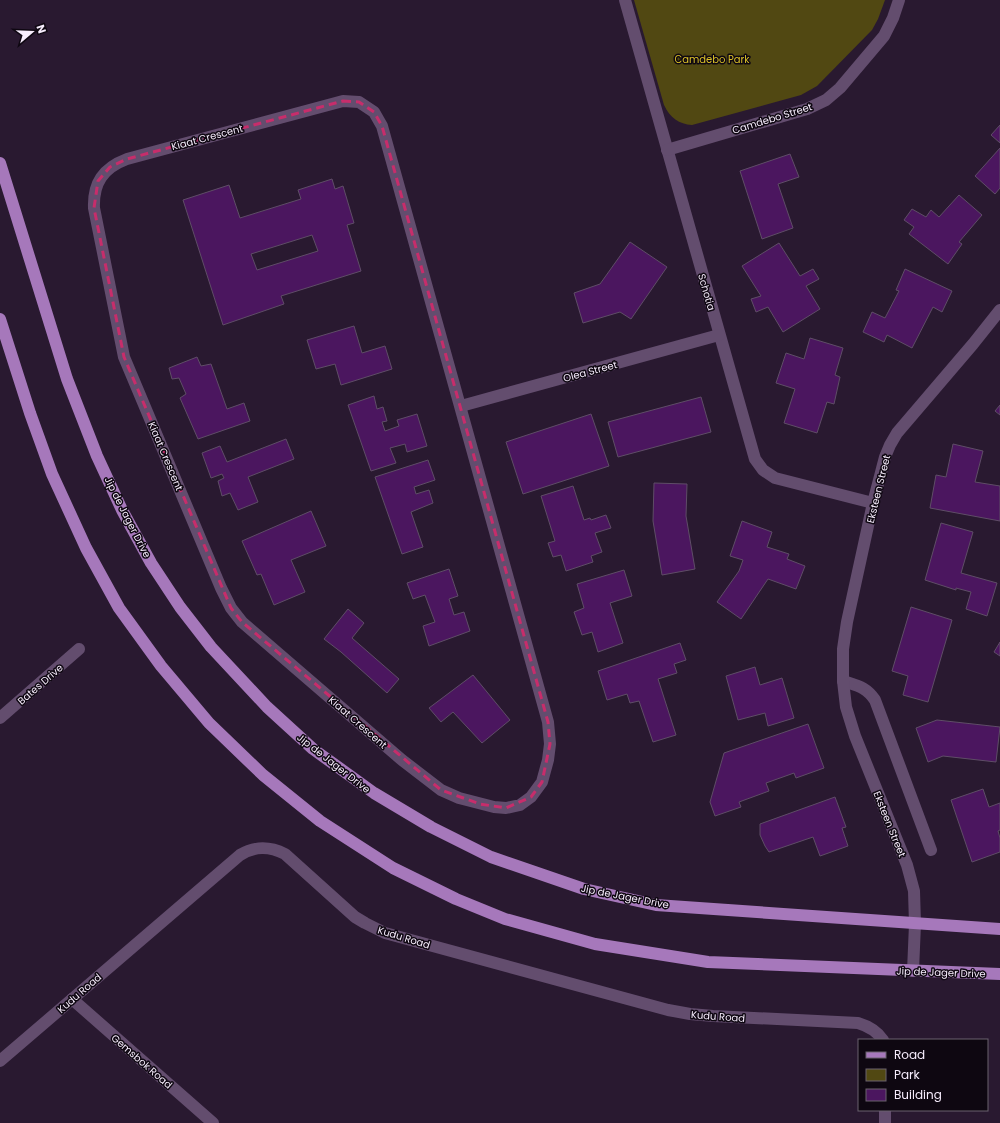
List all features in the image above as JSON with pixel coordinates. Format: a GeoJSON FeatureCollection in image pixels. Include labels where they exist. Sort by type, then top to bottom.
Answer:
{"type":"FeatureCollection","features":[{"type":"Feature","properties":{"kind":"main road","name":"Jip de Jager Drive"},"geometry":{"type":"LineString","coordinates":[[0,163],[67,379],[98,456],[122,510],[151,563],[180,607],[211,647],[267,707],[313,749],[374,793],[431,827],[491,856],[584,889],[656,905],[1000,929]]}},
{"type":"Feature","properties":{"kind":"main road","name":"Jip de Jager Drive"},"geometry":{"type":"LineString","coordinates":[[0,319],[30,413],[52,474],[86,548],[119,608],[161,666],[209,723],[263,775],[320,821],[393,868],[456,899],[505,920],[595,944],[708,962],[1000,974]]}},
{"type":"Feature","properties":{"kind":"street","name":"Schotia"},"geometry":{"type":"LineString","coordinates":[[625,0],[755,459],[763,470],[775,478],[874,503]]}},
{"type":"Feature","properties":{"kind":"street","name":"Camdebo Street"},"geometry":{"type":"LineString","coordinates":[[667,150],[807,109],[826,100],[840,88],[884,36],[893,18],[899,0]]}},
{"type":"Feature","properties":{"kind":"street","name":"Kiaat Crescent"},"geometry":{"type":"LineString","coordinates":[[343,101],[359,102],[374,112],[382,126],[461,406],[548,722],[550,744],[548,760],[542,782],[531,797],[520,805],[506,808],[480,804],[459,798],[441,790],[402,760],[242,622],[231,608],[124,357],[94,208],[95,190],[98,181],[110,167],[127,159],[343,101]]}},
{"type":"Feature","properties":{"kind":"street","name":"Eksteen Street"},"geometry":{"type":"LineString","coordinates":[[914,971],[914,891],[907,865],[855,736],[846,707],[843,681],[843,649],[847,622],[874,503],[885,456],[890,445],[897,433],[974,344],[1000,310]]}},
{"type":"Feature","properties":{"kind":"street","name":"Olea Street"},"geometry":{"type":"LineString","coordinates":[[461,406],[720,335]]}},
{"type":"Feature","properties":{"kind":"street","name":"Bates Drive"},"geometry":{"type":"LineString","coordinates":[[0,718],[79,649]]}},
{"type":"Feature","properties":{"kind":"street"},"geometry":{"type":"LineString","coordinates":[[843,681],[870,692],[875,700],[931,850]]}},
{"type":"Feature","properties":{"kind":"street","name":"Kudu Road"},"geometry":{"type":"LineString","coordinates":[[0,1061],[240,855],[246,851],[261,848],[277,850],[285,854],[355,917],[374,928],[391,934],[668,1010],[713,1016],[858,1023],[871,1028],[882,1039]]}},
{"type":"Feature","properties":{"kind":"street","name":"Gemsbok Road"},"geometry":{"type":"LineString","coordinates":[[72,999],[213,1123]]}},
{"type":"Feature","properties":{"kind":"street"},"geometry":{"type":"LineString","coordinates":[[885,1111],[885,1123]]}},
{"type":"Feature","properties":{"kind":"highlighted area"},"geometry":{"type":"Polygon","coordinates":[[[343,101],[359,102],[374,112],[382,126],[548,722],[550,744],[542,782],[531,797],[506,808],[480,804],[441,790],[242,622],[231,608],[124,357],[94,208],[98,181],[110,167],[127,159],[343,101]]]}},
{"type":"Feature","properties":{"kind":"green space","name":"Camdebo Park"},"geometry":{"type":"Polygon","coordinates":[[[634,0],[885,0],[872,30],[817,86],[801,95],[692,125],[675,120],[664,105],[634,0]]]}},
{"type":"Feature","properties":{"kind":"building"},"geometry":{"type":"Polygon","coordinates":[[[1000,125],[1000,143],[991,135],[1000,125]]]}},
{"type":"Feature","properties":{"kind":"building"},"geometry":{"type":"Polygon","coordinates":[[[1000,148],[1000,188],[995,194],[975,176],[1000,148]]]}},
{"type":"Feature","properties":{"kind":"building"},"geometry":{"type":"Polygon","coordinates":[[[790,154],[799,177],[778,184],[793,228],[762,239],[740,171],[790,154]]]}},
{"type":"Feature","properties":{"kind":"building"},"geometry":{"type":"Polygon","coordinates":[[[332,179],[335,189],[343,186],[354,223],[347,225],[361,271],[281,296],[284,304],[223,325],[183,200],[229,185],[240,218],[301,199],[298,190],[332,179]],[[312,235],[251,254],[257,270],[318,251],[312,235]]]}},
{"type":"Feature","properties":{"kind":"building"},"geometry":{"type":"Polygon","coordinates":[[[959,195],[982,215],[959,242],[962,244],[948,264],[909,234],[914,227],[904,220],[912,209],[926,217],[931,210],[939,217],[959,195]]]}},
{"type":"Feature","properties":{"kind":"building"},"geometry":{"type":"Polygon","coordinates":[[[630,242],[667,267],[631,319],[620,312],[583,323],[574,293],[600,284],[630,242]]]}},
{"type":"Feature","properties":{"kind":"building"},"geometry":{"type":"Polygon","coordinates":[[[779,243],[800,276],[813,269],[819,279],[806,286],[820,309],[783,332],[768,307],[756,312],[751,299],[761,296],[742,266],[779,243]]]}},
{"type":"Feature","properties":{"kind":"building"},"geometry":{"type":"Polygon","coordinates":[[[905,269],[952,291],[942,312],[933,307],[912,348],[887,335],[884,342],[863,332],[872,312],[885,318],[899,291],[896,290],[905,269]]]}},
{"type":"Feature","properties":{"kind":"building"},"geometry":{"type":"Polygon","coordinates":[[[354,326],[362,353],[385,346],[392,369],[341,385],[335,364],[316,369],[307,340],[354,326]]]}},
{"type":"Feature","properties":{"kind":"building"},"geometry":{"type":"Polygon","coordinates":[[[810,338],[843,348],[835,375],[840,377],[834,404],[827,402],[817,433],[784,423],[795,389],[776,383],[786,353],[804,359],[810,338]]]}},
{"type":"Feature","properties":{"kind":"building"},"geometry":{"type":"Polygon","coordinates":[[[197,357],[201,366],[211,364],[227,409],[244,403],[250,421],[198,439],[180,398],[186,394],[179,378],[172,379],[169,368],[197,357]]]}},
{"type":"Feature","properties":{"kind":"building"},"geometry":{"type":"Polygon","coordinates":[[[374,396],[377,409],[383,407],[387,421],[382,422],[385,431],[399,426],[397,420],[417,414],[427,446],[407,452],[405,444],[390,448],[396,463],[371,471],[348,405],[374,396]]]}},
{"type":"Feature","properties":{"kind":"building"},"geometry":{"type":"Polygon","coordinates":[[[701,397],[711,432],[618,457],[608,422],[701,397]]]}},
{"type":"Feature","properties":{"kind":"building"},"geometry":{"type":"Polygon","coordinates":[[[1000,405],[1000,415],[995,411],[1000,405]]]}},
{"type":"Feature","properties":{"kind":"building"},"geometry":{"type":"Polygon","coordinates":[[[591,414],[609,466],[523,494],[506,442],[591,414]]]}},
{"type":"Feature","properties":{"kind":"building"},"geometry":{"type":"Polygon","coordinates":[[[286,439],[294,459],[248,477],[258,502],[238,510],[230,493],[222,496],[218,481],[224,478],[222,474],[211,478],[202,453],[220,446],[227,462],[286,439]]]}},
{"type":"Feature","properties":{"kind":"building"},"geometry":{"type":"Polygon","coordinates":[[[953,444],[983,451],[975,482],[1000,486],[1000,521],[930,508],[936,475],[946,477],[953,444]]]}},
{"type":"Feature","properties":{"kind":"building"},"geometry":{"type":"Polygon","coordinates":[[[428,460],[435,480],[414,487],[416,494],[429,490],[433,503],[411,512],[423,547],[402,554],[375,477],[428,460]]]}},
{"type":"Feature","properties":{"kind":"building"},"geometry":{"type":"Polygon","coordinates":[[[654,483],[687,484],[686,516],[695,569],[662,575],[653,521],[654,483]]]}},
{"type":"Feature","properties":{"kind":"building"},"geometry":{"type":"Polygon","coordinates":[[[573,486],[584,520],[590,518],[591,520],[606,515],[611,528],[595,533],[602,552],[591,556],[593,562],[566,571],[561,555],[553,557],[548,543],[555,541],[541,496],[573,486]]]}},
{"type":"Feature","properties":{"kind":"building"},"geometry":{"type":"Polygon","coordinates":[[[311,511],[326,546],[291,560],[305,592],[274,605],[261,574],[257,575],[242,541],[311,511]]]}},
{"type":"Feature","properties":{"kind":"building"},"geometry":{"type":"Polygon","coordinates":[[[742,521],[772,532],[767,547],[789,554],[787,559],[805,566],[796,589],[768,579],[741,619],[717,602],[739,571],[743,560],[730,556],[742,521]]]}},
{"type":"Feature","properties":{"kind":"building"},"geometry":{"type":"Polygon","coordinates":[[[941,523],[973,532],[961,573],[997,583],[987,616],[966,609],[971,592],[956,588],[956,590],[925,580],[941,523]]]}},
{"type":"Feature","properties":{"kind":"building"},"geometry":{"type":"Polygon","coordinates":[[[449,569],[458,596],[449,599],[454,615],[464,612],[470,631],[429,646],[423,626],[435,622],[425,595],[413,599],[407,583],[449,569]]]}},
{"type":"Feature","properties":{"kind":"building"},"geometry":{"type":"Polygon","coordinates":[[[624,570],[632,596],[610,603],[623,643],[598,652],[592,632],[582,635],[574,612],[584,608],[577,584],[624,570]]]}},
{"type":"Feature","properties":{"kind":"building"},"geometry":{"type":"Polygon","coordinates":[[[911,607],[952,620],[928,702],[903,695],[908,676],[892,671],[911,607]]]}},
{"type":"Feature","properties":{"kind":"building"},"geometry":{"type":"Polygon","coordinates":[[[348,609],[364,623],[352,638],[399,679],[387,693],[324,639],[348,609]]]}},
{"type":"Feature","properties":{"kind":"building"},"geometry":{"type":"Polygon","coordinates":[[[1000,642],[1000,656],[994,652],[1000,642]]]}},
{"type":"Feature","properties":{"kind":"building"},"geometry":{"type":"Polygon","coordinates":[[[680,643],[686,660],[674,664],[677,673],[658,679],[676,735],[653,742],[639,701],[630,703],[627,694],[607,700],[598,671],[680,643]]]}},
{"type":"Feature","properties":{"kind":"building"},"geometry":{"type":"Polygon","coordinates":[[[755,667],[760,685],[782,678],[794,718],[768,726],[765,713],[738,720],[726,676],[755,667]]]}},
{"type":"Feature","properties":{"kind":"building"},"geometry":{"type":"Polygon","coordinates":[[[473,675],[510,720],[482,743],[453,712],[441,722],[429,708],[473,675]]]}},
{"type":"Feature","properties":{"kind":"building"},"geometry":{"type":"Polygon","coordinates":[[[937,720],[1000,727],[996,762],[943,756],[928,762],[916,728],[937,720]]]}},
{"type":"Feature","properties":{"kind":"building"},"geometry":{"type":"Polygon","coordinates":[[[808,724],[824,768],[796,778],[794,773],[766,783],[769,791],[739,802],[741,807],[715,816],[710,802],[724,753],[808,724]]]}},
{"type":"Feature","properties":{"kind":"building"},"geometry":{"type":"Polygon","coordinates":[[[983,789],[989,807],[1000,803],[1000,830],[998,831],[1000,838],[1000,852],[972,862],[951,800],[983,789]]]}},
{"type":"Feature","properties":{"kind":"building"},"geometry":{"type":"Polygon","coordinates":[[[835,797],[846,827],[842,828],[848,846],[820,856],[813,837],[769,852],[760,835],[760,824],[835,797]]]}}]}
